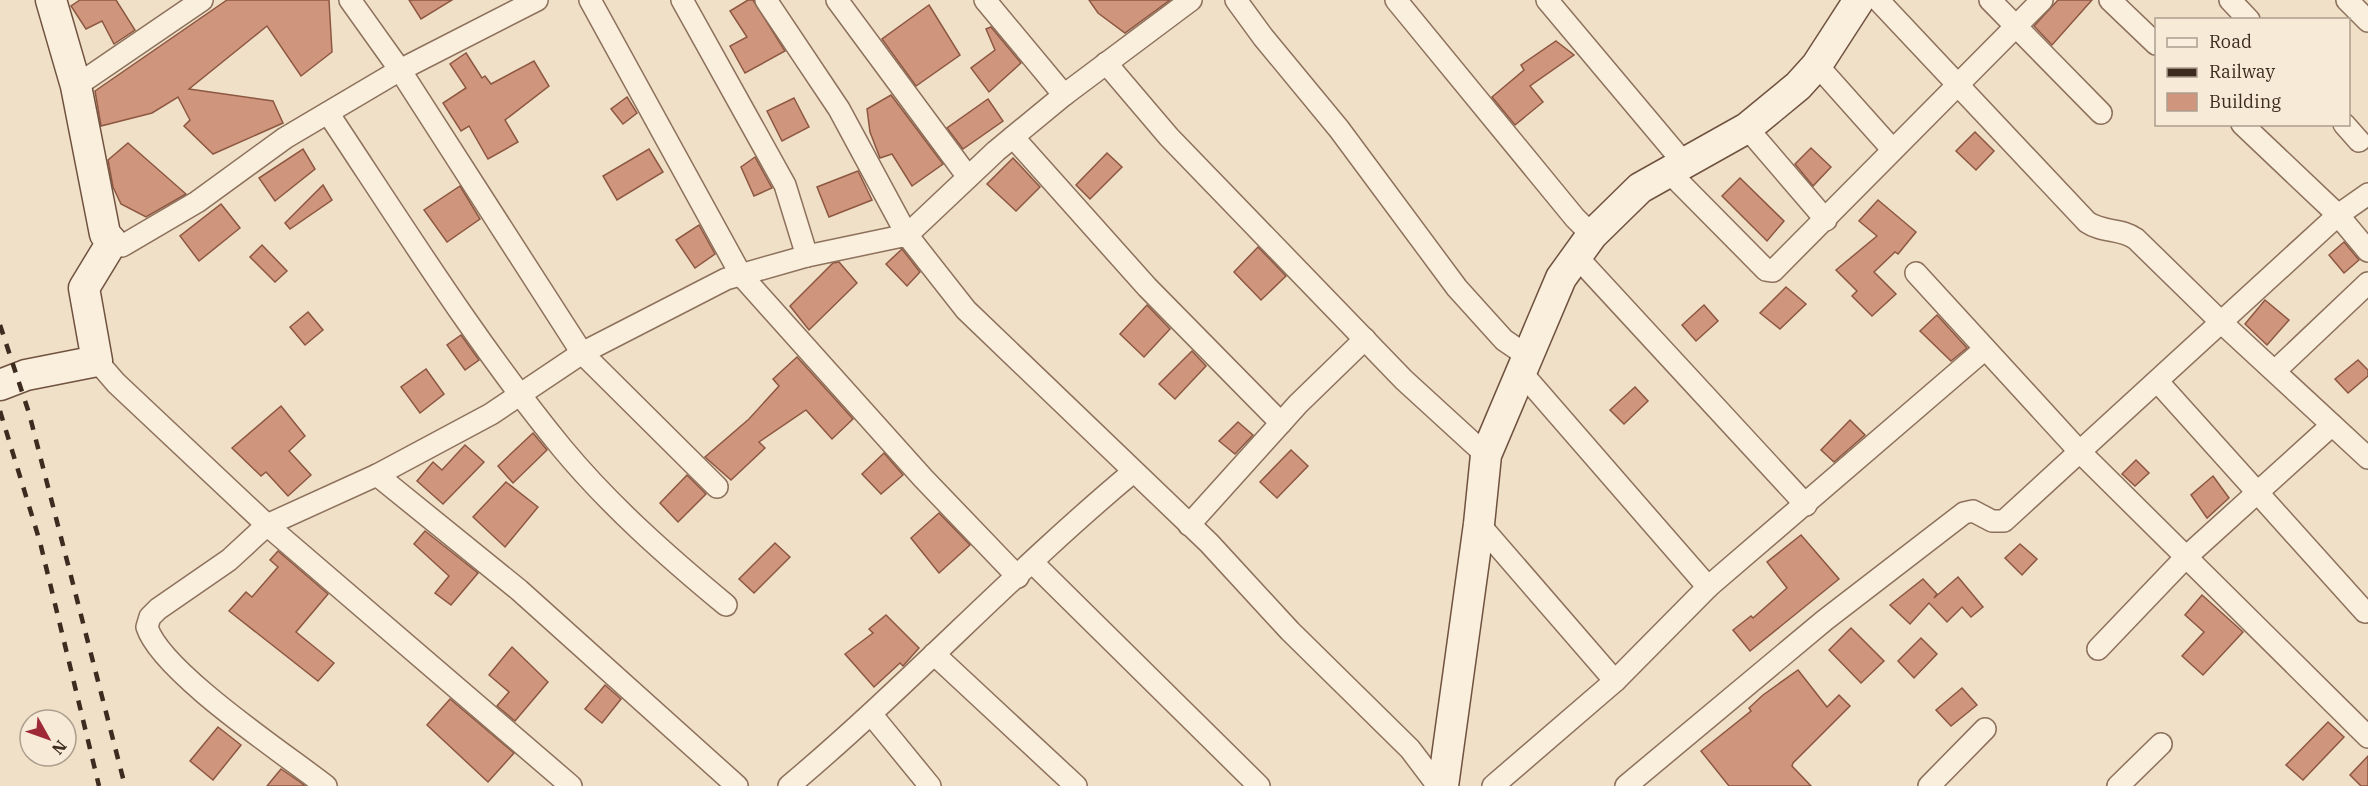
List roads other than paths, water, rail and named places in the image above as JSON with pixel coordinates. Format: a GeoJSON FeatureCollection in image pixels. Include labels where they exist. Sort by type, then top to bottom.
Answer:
{"type":"FeatureCollection","features":[{"type":"Feature","properties":{"kind":"street"},"geometry":{"type":"LineString","coordinates":[[51,0],[76,86],[105,234],[112,242],[122,246],[197,202],[285,138],[400,70],[537,0]]}},
{"type":"Feature","properties":{"kind":"street"},"geometry":{"type":"LineString","coordinates":[[76,86],[202,0]]}},
{"type":"Feature","properties":{"kind":"street"},"geometry":{"type":"LineString","coordinates":[[350,0],[400,70],[582,353],[717,487]]}},
{"type":"Feature","properties":{"kind":"street"},"geometry":{"type":"LineString","coordinates":[[591,0],[741,275],[923,478],[1018,578]]}},
{"type":"Feature","properties":{"kind":"street"},"geometry":{"type":"LineString","coordinates":[[682,0],[785,185],[807,256]]}},
{"type":"Feature","properties":{"kind":"street"},"geometry":{"type":"LineString","coordinates":[[766,0],[839,109],[907,235],[966,310],[1189,525],[1290,632],[1410,749],[1438,786]]}},
{"type":"Feature","properties":{"kind":"street"},"geometry":{"type":"LineString","coordinates":[[837,0],[968,177]]}},
{"type":"Feature","properties":{"kind":"street"},"geometry":{"type":"LineString","coordinates":[[985,0],[1064,95]]}},
{"type":"Feature","properties":{"kind":"street"},"geometry":{"type":"LineString","coordinates":[[320,784],[191,681],[160,652],[147,627],[150,617],[158,609],[230,561],[267,525],[377,475],[491,414],[582,353],[726,279],[807,256],[907,235],[1012,137],[1191,0]]}},
{"type":"Feature","properties":{"kind":"street"},"geometry":{"type":"LineString","coordinates":[[1236,0],[1263,37],[1339,129],[1457,288],[1504,340],[1708,587]]}},
{"type":"Feature","properties":{"kind":"street"},"geometry":{"type":"LineString","coordinates":[[1396,0],[1575,218],[1584,246],[1806,505]]}},
{"type":"Feature","properties":{"kind":"street"},"geometry":{"type":"LineString","coordinates":[[1547,0],[1677,167],[1768,272],[1775,270],[1826,220],[1892,149],[1958,86],[2042,0]]}},
{"type":"Feature","properties":{"kind":"street"},"geometry":{"type":"LineString","coordinates":[[1443,786],[1479,524],[1486,455],[1523,363],[1561,278],[1584,246],[1640,188],[1747,128],[1798,86],[1817,65],[1859,0]]}},
{"type":"Feature","properties":{"kind":"street"},"geometry":{"type":"LineString","coordinates":[[1878,0],[2087,222],[2097,229],[2120,231],[2136,239],[2222,323],[2368,458]]}},
{"type":"Feature","properties":{"kind":"street"},"geometry":{"type":"LineString","coordinates":[[1990,0],[2101,113]]}},
{"type":"Feature","properties":{"kind":"street"},"geometry":{"type":"LineString","coordinates":[[2110,0],[2155,42]]}},
{"type":"Feature","properties":{"kind":"street"},"geometry":{"type":"LineString","coordinates":[[2230,0],[2247,18]]}},
{"type":"Feature","properties":{"kind":"street"},"geometry":{"type":"LineString","coordinates":[[2347,0],[2368,21]]}},
{"type":"Feature","properties":{"kind":"street"},"geometry":{"type":"LineString","coordinates":[[1106,63],[1169,137],[1404,381],[1486,455]]}},
{"type":"Feature","properties":{"kind":"street"},"geometry":{"type":"LineString","coordinates":[[1817,65],[1892,149]]}},
{"type":"Feature","properties":{"kind":"street"},"geometry":{"type":"LineString","coordinates":[[328,113],[417,248],[520,393],[563,449],[676,564],[726,605]]}},
{"type":"Feature","properties":{"kind":"street"},"geometry":{"type":"LineString","coordinates":[[2244,126],[2338,215],[2368,251]]}},
{"type":"Feature","properties":{"kind":"street"},"geometry":{"type":"LineString","coordinates":[[2346,126],[2359,141]]}},
{"type":"Feature","properties":{"kind":"street"},"geometry":{"type":"LineString","coordinates":[[1747,128],[1826,220]]}},
{"type":"Feature","properties":{"kind":"street"},"geometry":{"type":"LineString","coordinates":[[1012,137],[1148,287],[1281,423]]}},
{"type":"Feature","properties":{"kind":"street"},"geometry":{"type":"LineString","coordinates":[[1626,786],[1749,687],[1825,620],[1964,513],[1973,511],[1992,521],[2004,521],[2338,215],[2368,194]]}},
{"type":"Feature","properties":{"kind":"street"},"geometry":{"type":"LineString","coordinates":[[112,242],[84,288],[97,361],[116,383],[267,525],[571,786]]}},
{"type":"Feature","properties":{"kind":"street"},"geometry":{"type":"LineString","coordinates":[[1916,273],[2080,452],[2368,737]]}},
{"type":"Feature","properties":{"kind":"street"},"geometry":{"type":"LineString","coordinates":[[2275,371],[2368,283]]}},
{"type":"Feature","properties":{"kind":"street"},"geometry":{"type":"LineString","coordinates":[[1189,525],[1281,423],[1365,339]]}},
{"type":"Feature","properties":{"kind":"street"},"geometry":{"type":"LineString","coordinates":[[1493,786],[1615,681],[1708,587],[1985,349]]}},
{"type":"Feature","properties":{"kind":"street"},"geometry":{"type":"LineString","coordinates":[[0,385],[26,375],[97,361]]}},
{"type":"Feature","properties":{"kind":"street"},"geometry":{"type":"LineString","coordinates":[[2158,382],[2365,612]]}},
{"type":"Feature","properties":{"kind":"street"},"geometry":{"type":"LineString","coordinates":[[2098,649],[2185,558],[2332,424]]}},
{"type":"Feature","properties":{"kind":"street"},"geometry":{"type":"LineString","coordinates":[[789,786],[871,714],[1018,578],[1088,509],[1133,472]]}},
{"type":"Feature","properties":{"kind":"street"},"geometry":{"type":"LineString","coordinates":[[377,475],[519,590],[737,786]]}},
{"type":"Feature","properties":{"kind":"street"},"geometry":{"type":"LineString","coordinates":[[1479,524],[1615,681]]}},
{"type":"Feature","properties":{"kind":"street"},"geometry":{"type":"LineString","coordinates":[[1033,563],[1259,786]]}},
{"type":"Feature","properties":{"kind":"street"},"geometry":{"type":"LineString","coordinates":[[934,654],[1076,786]]}},
{"type":"Feature","properties":{"kind":"street"},"geometry":{"type":"LineString","coordinates":[[871,714],[930,786]]}},
{"type":"Feature","properties":{"kind":"street"},"geometry":{"type":"LineString","coordinates":[[1929,786],[1985,729]]}},
{"type":"Feature","properties":{"kind":"street"},"geometry":{"type":"LineString","coordinates":[[2118,786],[2161,744]]}},
{"type":"Feature","properties":{"kind":"railway"},"geometry":{"type":"LineString","coordinates":[[0,325],[29,413],[125,786]]}},
{"type":"Feature","properties":{"kind":"railway"},"geometry":{"type":"LineString","coordinates":[[0,411],[40,542],[99,786]]}}]}
